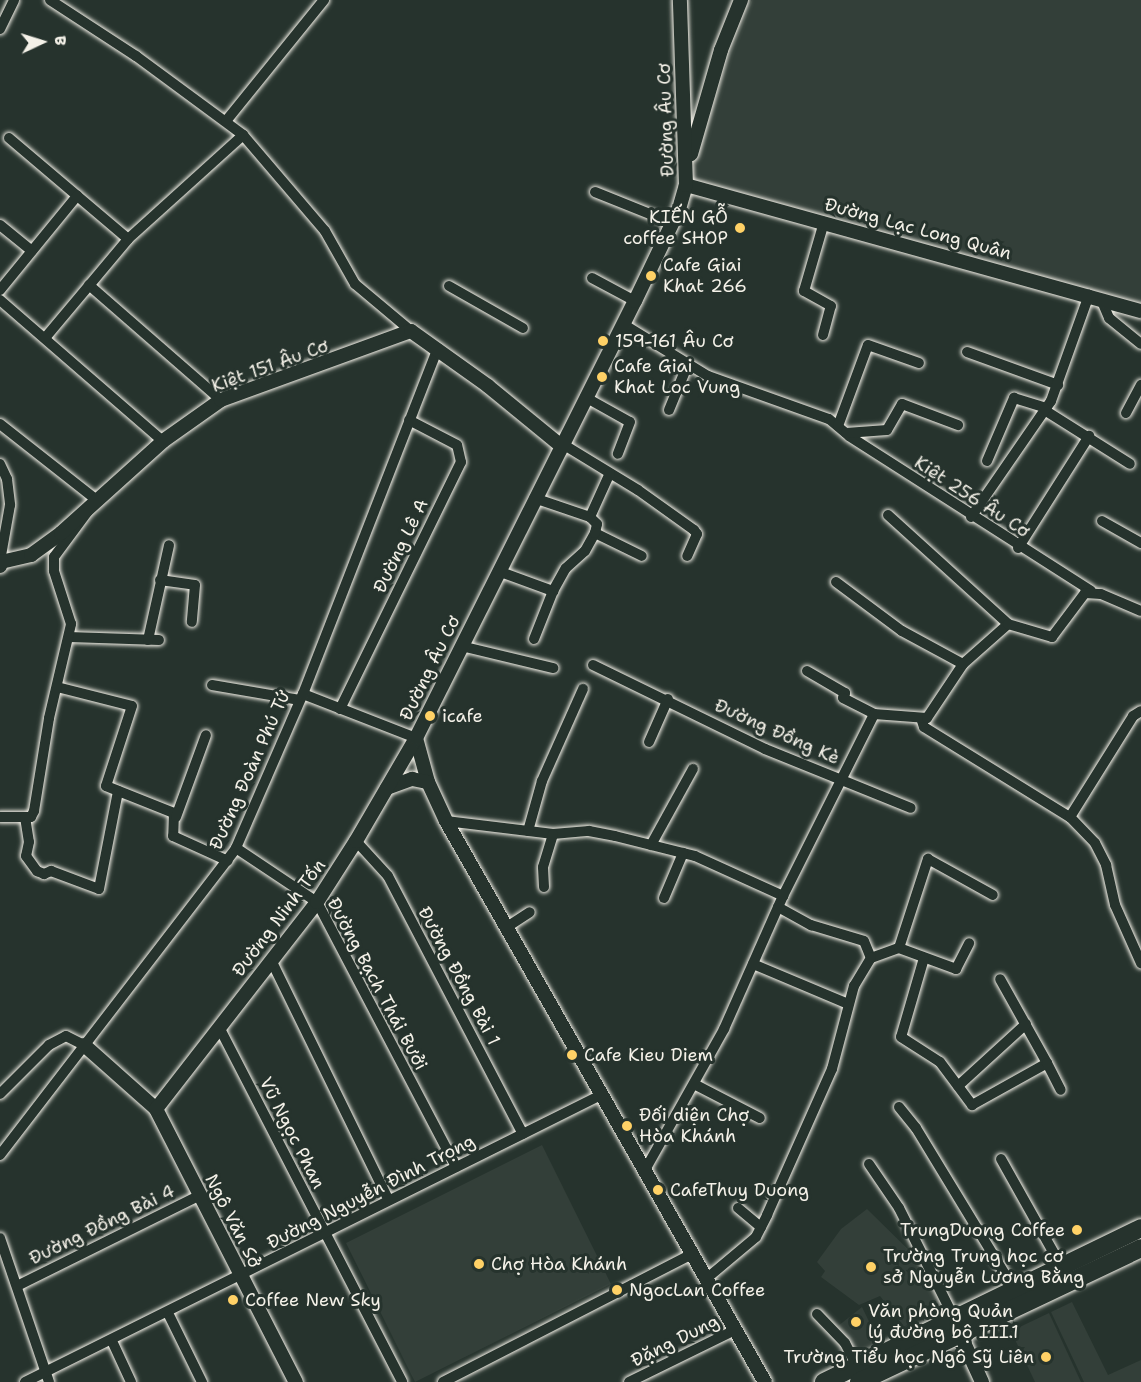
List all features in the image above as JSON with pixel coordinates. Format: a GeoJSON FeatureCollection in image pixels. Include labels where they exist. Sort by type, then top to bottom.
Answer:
{"type":"FeatureCollection","features":[{"type":"Feature","properties":{"kind":"highway"},"geometry":{"type":"LineString","coordinates":[[824,1382],[857,1373],[957,1326],[1053,1277],[1141,1228]]}},
{"type":"Feature","properties":{"kind":"highway"},"geometry":{"type":"LineString","coordinates":[[957,1326],[1014,1289],[1141,1248]]}},
{"type":"Feature","properties":{"kind":"street"},"geometry":{"type":"LineString","coordinates":[[0,29],[14,0]]}},
{"type":"Feature","properties":{"kind":"street"},"geometry":{"type":"LineString","coordinates":[[50,0],[243,135],[325,231],[355,284],[411,331],[438,348],[561,444],[610,473],[696,532],[687,556]]}},
{"type":"Feature","properties":{"kind":"street"},"geometry":{"type":"LineString","coordinates":[[226,121],[324,0]]}},
{"type":"Feature","properties":{"kind":"street","name":"Đường Âu Cơ"},"geometry":{"type":"LineString","coordinates":[[680,0],[688,164],[686,185],[672,223],[635,301],[561,444],[416,738],[428,782],[446,822],[765,1382]]}},
{"type":"Feature","properties":{"kind":"street"},"geometry":{"type":"LineString","coordinates":[[688,164],[721,50],[741,0]]}},
{"type":"Feature","properties":{"kind":"street"},"geometry":{"type":"LineString","coordinates":[[45,338],[128,239],[243,135]]}},
{"type":"Feature","properties":{"kind":"street"},"geometry":{"type":"LineString","coordinates":[[9,138],[128,239]]}},
{"type":"Feature","properties":{"kind":"street","name":"Đường Lạc Long Quân"},"geometry":{"type":"LineString","coordinates":[[686,185],[1141,311]]}},
{"type":"Feature","properties":{"kind":"street"},"geometry":{"type":"LineString","coordinates":[[596,192],[672,223]]}},
{"type":"Feature","properties":{"kind":"street"},"geometry":{"type":"LineString","coordinates":[[0,290],[77,196]]}},
{"type":"Feature","properties":{"kind":"street"},"geometry":{"type":"LineString","coordinates":[[824,222],[804,291],[831,306],[824,335]]}},
{"type":"Feature","properties":{"kind":"street"},"geometry":{"type":"LineString","coordinates":[[0,225],[32,251]]}},
{"type":"Feature","properties":{"kind":"street"},"geometry":{"type":"LineString","coordinates":[[592,278],[635,301]]}},
{"type":"Feature","properties":{"kind":"street"},"geometry":{"type":"LineString","coordinates":[[89,285],[220,400]]}},
{"type":"Feature","properties":{"kind":"street"},"geometry":{"type":"LineString","coordinates":[[449,286],[523,328]]}},
{"type":"Feature","properties":{"kind":"street"},"geometry":{"type":"LineString","coordinates":[[1095,297],[1109,318],[1141,344]]}},
{"type":"Feature","properties":{"kind":"street"},"geometry":{"type":"LineString","coordinates":[[971,517],[1047,410],[1095,297]]}},
{"type":"Feature","properties":{"kind":"street"},"geometry":{"type":"LineString","coordinates":[[0,300],[164,441]]}},
{"type":"Feature","properties":{"kind":"street","name":"Kiệt 256 Âu Cơ"},"geometry":{"type":"LineString","coordinates":[[623,324],[708,376],[830,419],[1018,548],[1091,591]]}},
{"type":"Feature","properties":{"kind":"street","name":"Kiệt 151 Âu Cơ"},"geometry":{"type":"LineString","coordinates":[[0,561],[31,555],[93,506],[164,441],[220,400],[349,357],[411,331]]}},
{"type":"Feature","properties":{"kind":"street"},"geometry":{"type":"LineString","coordinates":[[919,363],[868,345],[842,429],[887,430],[902,404],[958,425]]}},
{"type":"Feature","properties":{"kind":"street","name":"Đường Đoàn Phú Tứ"},"geometry":{"type":"LineString","coordinates":[[0,1155],[236,848],[302,697],[438,348]]}},
{"type":"Feature","properties":{"kind":"street"},"geometry":{"type":"LineString","coordinates":[[967,352],[1058,384]]}},
{"type":"Feature","properties":{"kind":"street"},"geometry":{"type":"LineString","coordinates":[[669,411],[688,364]]}},
{"type":"Feature","properties":{"kind":"street"},"geometry":{"type":"LineString","coordinates":[[1126,413],[1141,385]]}},
{"type":"Feature","properties":{"kind":"street"},"geometry":{"type":"LineString","coordinates":[[585,397],[630,422],[618,454]]}},
{"type":"Feature","properties":{"kind":"street"},"geometry":{"type":"LineString","coordinates":[[987,461],[1014,398],[1047,410],[1130,464]]}},
{"type":"Feature","properties":{"kind":"street","name":"Đường Lê A"},"geometry":{"type":"LineString","coordinates":[[340,709],[461,462],[457,445],[409,420]]}},
{"type":"Feature","properties":{"kind":"street"},"geometry":{"type":"LineString","coordinates":[[0,424],[93,506],[54,556],[54,571],[70,614],[69,637],[57,687],[34,812],[31,817],[0,817]]}},
{"type":"Feature","properties":{"kind":"street"},"geometry":{"type":"LineString","coordinates":[[1018,548],[1089,436]]}},
{"type":"Feature","properties":{"kind":"street"},"geometry":{"type":"LineString","coordinates":[[0,464],[10,492],[0,566]]}},
{"type":"Feature","properties":{"kind":"street"},"geometry":{"type":"LineString","coordinates":[[590,517],[610,473]]}},
{"type":"Feature","properties":{"kind":"street"},"geometry":{"type":"LineString","coordinates":[[0,486],[10,492]]}},
{"type":"Feature","properties":{"kind":"street"},"geometry":{"type":"LineString","coordinates":[[534,498],[590,517],[597,524],[595,533],[585,551],[566,568],[553,591],[534,639]]}},
{"type":"Feature","properties":{"kind":"street"},"geometry":{"type":"LineString","coordinates":[[888,515],[1008,624]]}},
{"type":"Feature","properties":{"kind":"street"},"geometry":{"type":"LineString","coordinates":[[1102,521],[1141,543]]}},
{"type":"Feature","properties":{"kind":"street"},"geometry":{"type":"LineString","coordinates":[[595,533],[642,556]]}},
{"type":"Feature","properties":{"kind":"street"},"geometry":{"type":"LineString","coordinates":[[69,637],[154,640],[160,580],[169,545]]}},
{"type":"Feature","properties":{"kind":"street"},"geometry":{"type":"LineString","coordinates":[[498,571],[553,591]]}},
{"type":"Feature","properties":{"kind":"street"},"geometry":{"type":"LineString","coordinates":[[160,580],[195,585],[192,622]]}},
{"type":"Feature","properties":{"kind":"street"},"geometry":{"type":"LineString","coordinates":[[836,582],[902,631],[963,664]]}},
{"type":"Feature","properties":{"kind":"street"},"geometry":{"type":"LineString","coordinates":[[807,671],[845,693],[843,698],[874,714],[895,713],[922,721],[932,715],[963,664],[1008,624],[1020,624],[1046,638],[1052,637],[1081,597],[1091,591],[1141,611]]}},
{"type":"Feature","properties":{"kind":"street"},"geometry":{"type":"LineString","coordinates":[[461,646],[553,668]]}},
{"type":"Feature","properties":{"kind":"street","name":"Đường Đồng Kè"},"geometry":{"type":"LineString","coordinates":[[593,665],[668,699],[765,749],[842,778],[911,808]]}},
{"type":"Feature","properties":{"kind":"street"},"geometry":{"type":"LineString","coordinates":[[212,685],[302,697],[416,738]]}},
{"type":"Feature","properties":{"kind":"street"},"geometry":{"type":"LineString","coordinates":[[57,687],[132,706],[132,716],[106,777],[106,786],[176,817]]}},
{"type":"Feature","properties":{"kind":"street"},"geometry":{"type":"LineString","coordinates":[[528,831],[542,781],[584,689]]}},
{"type":"Feature","properties":{"kind":"street"},"geometry":{"type":"LineString","coordinates":[[649,742],[668,699]]}},
{"type":"Feature","properties":{"kind":"street"},"geometry":{"type":"LineString","coordinates":[[1070,817],[1133,716],[1141,711]]}},
{"type":"Feature","properties":{"kind":"street","name":"Đường Đồng Kè"},"geometry":{"type":"LineString","coordinates":[[645,1170],[724,1029],[783,896],[874,714]]}},
{"type":"Feature","properties":{"kind":"street"},"geometry":{"type":"LineString","coordinates":[[922,721],[924,727],[1070,817],[1095,843],[1106,865],[1114,905],[1141,963]]}},
{"type":"Feature","properties":{"kind":"street"},"geometry":{"type":"LineString","coordinates":[[206,735],[176,817],[173,836],[228,861]]}},
{"type":"Feature","properties":{"kind":"street","name":"Đường Ninh Tốn"},"geometry":{"type":"LineString","coordinates":[[156,1109],[316,902],[356,841],[416,738]]}},
{"type":"Feature","properties":{"kind":"street"},"geometry":{"type":"LineString","coordinates":[[651,845],[693,769]]}},
{"type":"Feature","properties":{"kind":"street"},"geometry":{"type":"LineString","coordinates":[[387,788],[412,778],[428,782]]}},
{"type":"Feature","properties":{"kind":"street"},"geometry":{"type":"LineString","coordinates":[[25,817],[27,858],[39,873],[51,871],[99,889],[118,790]]}},
{"type":"Feature","properties":{"kind":"street"},"geometry":{"type":"LineString","coordinates":[[446,822],[553,834],[589,831],[683,853],[783,896]]}},
{"type":"Feature","properties":{"kind":"street"},"geometry":{"type":"LineString","coordinates":[[544,887],[543,867],[553,834]]}},
{"type":"Feature","properties":{"kind":"street","name":"Đường Đồng Bài 1"},"geometry":{"type":"LineString","coordinates":[[356,841],[388,876],[523,1134]]}},
{"type":"Feature","properties":{"kind":"street","name":"Đường Bạch Thái Bưởi"},"geometry":{"type":"LineString","coordinates":[[236,848],[316,902],[456,1167]]}},
{"type":"Feature","properties":{"kind":"street"},"geometry":{"type":"LineString","coordinates":[[664,898],[683,853]]}},
{"type":"Feature","properties":{"kind":"street"},"geometry":{"type":"LineString","coordinates":[[899,948],[928,859],[993,895]]}},
{"type":"Feature","properties":{"kind":"street"},"geometry":{"type":"LineString","coordinates":[[778,907],[811,925],[864,941],[871,958]]}},
{"type":"Feature","properties":{"kind":"street"},"geometry":{"type":"LineString","coordinates":[[507,927],[530,912]]}},
{"type":"Feature","properties":{"kind":"street"},"geometry":{"type":"LineString","coordinates":[[706,1279],[756,1237],[831,1069],[848,1004],[871,958],[899,948],[956,969],[969,943]]}},
{"type":"Feature","properties":{"kind":"street"},"geometry":{"type":"LineString","coordinates":[[924,958],[901,1037],[935,1057],[975,1105],[1047,1063]]}},
{"type":"Feature","properties":{"kind":"street"},"geometry":{"type":"LineString","coordinates":[[271,960],[388,1199]]}},
{"type":"Feature","properties":{"kind":"street"},"geometry":{"type":"LineString","coordinates":[[753,964],[848,1004]]}},
{"type":"Feature","properties":{"kind":"street"},"geometry":{"type":"LineString","coordinates":[[1000,979],[1061,1090]]}},
{"type":"Feature","properties":{"kind":"street"},"geometry":{"type":"LineString","coordinates":[[958,1086],[1026,1024]]}},
{"type":"Feature","properties":{"kind":"street","name":"Vũ Ngọc Phan"},"geometry":{"type":"LineString","coordinates":[[219,1027],[402,1382]]}},
{"type":"Feature","properties":{"kind":"street"},"geometry":{"type":"LineString","coordinates":[[0,1094],[49,1045],[66,1036],[84,1045],[156,1109]]}},
{"type":"Feature","properties":{"kind":"street"},"geometry":{"type":"LineString","coordinates":[[694,1084],[760,1118]]}},
{"type":"Feature","properties":{"kind":"street","name":"Đường Nguyễn Đình Trọng"},"geometry":{"type":"LineString","coordinates":[[25,1382],[47,1378],[112,1341],[388,1199],[603,1094]]}},
{"type":"Feature","properties":{"kind":"street"},"geometry":{"type":"LineString","coordinates":[[899,1107],[916,1128],[1014,1289]]}},
{"type":"Feature","properties":{"kind":"street","name":"Ngô Văn Sở"},"geometry":{"type":"LineString","coordinates":[[156,1109],[296,1382]]}},
{"type":"Feature","properties":{"kind":"street"},"geometry":{"type":"LineString","coordinates":[[1000,1159],[1053,1277]]}},
{"type":"Feature","properties":{"kind":"street"},"geometry":{"type":"LineString","coordinates":[[869,1164],[899,1208],[982,1382]]}},
{"type":"Feature","properties":{"kind":"street","name":"Đường Đồng Bài 4"},"geometry":{"type":"LineString","coordinates":[[19,1285],[200,1195]]}},
{"type":"Feature","properties":{"kind":"street"},"geometry":{"type":"LineString","coordinates":[[738,1208],[761,1227]]}},
{"type":"Feature","properties":{"kind":"street"},"geometry":{"type":"LineString","coordinates":[[0,1238],[19,1285],[47,1378]]}},
{"type":"Feature","properties":{"kind":"street"},"geometry":{"type":"LineString","coordinates":[[443,1382],[692,1254]]}},
{"type":"Feature","properties":{"kind":"street"},"geometry":{"type":"LineString","coordinates":[[168,1313],[202,1382]]}},
{"type":"Feature","properties":{"kind":"street"},"geometry":{"type":"LineString","coordinates":[[817,1314],[846,1343],[857,1373]]}},
{"type":"Feature","properties":{"kind":"street","name":"Đặng Dung"},"geometry":{"type":"LineString","coordinates":[[629,1382],[735,1330]]}},
{"type":"Feature","properties":{"kind":"street"},"geometry":{"type":"LineString","coordinates":[[112,1341],[131,1382]]}},
{"type":"Feature","properties":{"kind":"shaded area"},"geometry":{"type":"Polygon","coordinates":[[[752,0],[1141,0],[1141,312],[689,181],[729,56],[752,0]]]}},
{"type":"Feature","properties":{"kind":"shaded area","name":"Chợ Hòa Khánh"},"geometry":{"type":"Polygon","coordinates":[[[542,1145],[611,1284],[415,1382],[346,1243],[542,1145]]]}},
{"type":"Feature","properties":{"kind":"shaded area","name":"Trường Trung học cơ sở Nguyễn Lương Bằng"},"geometry":{"type":"Polygon","coordinates":[[[867,1209],[918,1259],[937,1298],[904,1327],[880,1296],[859,1305],[821,1277],[825,1271],[817,1262],[841,1229],[867,1209]]]}},
{"type":"Feature","properties":{"kind":"shaded area"},"geometry":{"type":"Polygon","coordinates":[[[1072,1302],[1108,1375],[1141,1360],[1141,1382],[1084,1382],[1051,1312],[1072,1302]]]}},
{"type":"Feature","properties":{"kind":"shaded area"},"geometry":{"type":"Polygon","coordinates":[[[862,1307],[879,1342],[854,1355],[838,1326],[862,1307]]]}},
{"type":"Feature","properties":{"kind":"shaded area","name":"Trường Tiểu học Ngô Sỹ Liên"},"geometry":{"type":"Polygon","coordinates":[[[1049,1313],[1081,1382],[1035,1382],[1011,1331],[1049,1313]]]}},
{"type":"Feature","properties":{"kind":"place","name":"KIẾN GỖ coffee SHOP"},"geometry":{"type":"Point","coordinates":[740,228]}},
{"type":"Feature","properties":{"kind":"place","name":"Cafe Giai Khat 266"},"geometry":{"type":"Point","coordinates":[651,276]}},
{"type":"Feature","properties":{"kind":"place","name":"159-161 Âu Cơ"},"geometry":{"type":"Point","coordinates":[603,341]}},
{"type":"Feature","properties":{"kind":"place","name":"Cafe Giai Khat Loc Vung"},"geometry":{"type":"Point","coordinates":[602,377]}},
{"type":"Feature","properties":{"kind":"place","name":"icafe"},"geometry":{"type":"Point","coordinates":[430,716]}},
{"type":"Feature","properties":{"kind":"place","name":"Cafe Kieu Diem"},"geometry":{"type":"Point","coordinates":[572,1055]}},
{"type":"Feature","properties":{"kind":"place","name":"Đối diện Chợ Hòa Khánh"},"geometry":{"type":"Point","coordinates":[627,1126]}},
{"type":"Feature","properties":{"kind":"place","name":"CafeThuy Duong"},"geometry":{"type":"Point","coordinates":[658,1190]}},
{"type":"Feature","properties":{"kind":"place","name":"TrungDuong Coffee"},"geometry":{"type":"Point","coordinates":[1077,1230]}},
{"type":"Feature","properties":{"kind":"place","name":"Chợ Hòa Khánh"},"geometry":{"type":"Point","coordinates":[479,1264]}},
{"type":"Feature","properties":{"kind":"place","name":"Trường Trung học cơ sở Nguyễn Lương Bằng"},"geometry":{"type":"Point","coordinates":[871,1267]}},
{"type":"Feature","properties":{"kind":"place","name":"NgocLan Coffee"},"geometry":{"type":"Point","coordinates":[617,1290]}},
{"type":"Feature","properties":{"kind":"place","name":"Coffee New Sky"},"geometry":{"type":"Point","coordinates":[233,1300]}},
{"type":"Feature","properties":{"kind":"place","name":"Văn phòng Quản lý đường bộ III.1"},"geometry":{"type":"Point","coordinates":[856,1322]}},
{"type":"Feature","properties":{"kind":"place","name":"Trường Tiểu học Ngô Sỹ Liên"},"geometry":{"type":"Point","coordinates":[1046,1357]}}]}
